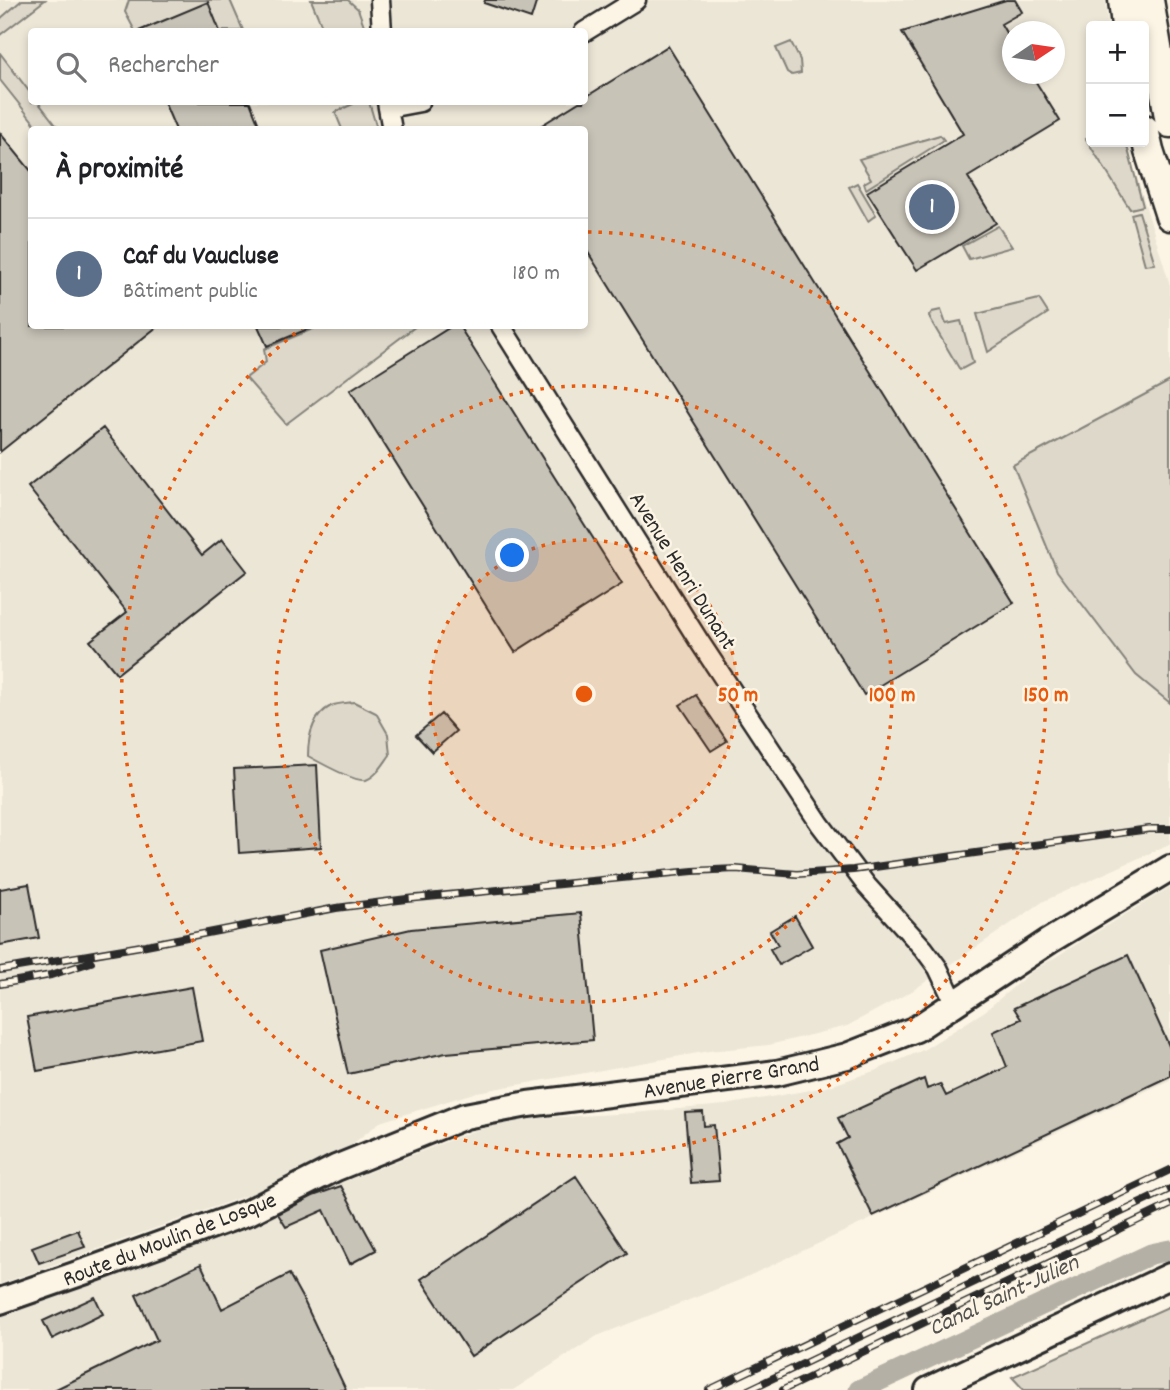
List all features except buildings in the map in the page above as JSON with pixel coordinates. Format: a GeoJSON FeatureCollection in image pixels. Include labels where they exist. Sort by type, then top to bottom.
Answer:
{"type":"FeatureCollection","features":[{"type":"Feature","properties":{"kind":"main road"},"geometry":{"type":"LineString","coordinates":[[1123,0],[1125,21]]}},
{"type":"Feature","properties":{"kind":"main road"},"geometry":{"type":"LineString","coordinates":[[1149,0],[1170,123]]}},
{"type":"Feature","properties":{"kind":"main road"},"geometry":{"type":"LineString","coordinates":[[1148,147],[1170,216]]}},
{"type":"Feature","properties":{"kind":"street"},"geometry":{"type":"LineString","coordinates":[[380,0],[382,28]]}},
{"type":"Feature","properties":{"kind":"street"},"geometry":{"type":"LineString","coordinates":[[588,30],[636,0]]}},
{"type":"Feature","properties":{"kind":"street"},"geometry":{"type":"LineString","coordinates":[[387,105],[391,126]]}},
{"type":"Feature","properties":{"kind":"street","name":"Avenue Henri Dunant"},"geometry":{"type":"LineString","coordinates":[[503,329],[699,641],[812,813],[853,870],[938,968],[956,1004]]}},
{"type":"Feature","properties":{"kind":"street","name":"Avenue Pierre Grand"},"geometry":{"type":"LineString","coordinates":[[336,1168],[465,1116],[528,1104],[777,1073],[847,1056],[916,1029],[1049,941],[1170,868]]}},
{"type":"Feature","properties":{"kind":"street","name":"Route du Moulin de Losque"},"geometry":{"type":"LineString","coordinates":[[0,1301],[249,1212],[336,1168]]}},
{"type":"Feature","properties":{"kind":"street"},"geometry":{"type":"LineString","coordinates":[[928,1390],[1170,1276]]}},
{"type":"Feature","properties":{"kind":"shaded area"},"geometry":{"type":"Polygon","coordinates":[[[0,0],[1105,0],[1107,21],[1086,21],[1086,147],[1128,147],[1170,285],[1170,844],[1044,901],[912,991],[847,1026],[769,1045],[709,1051],[477,1092],[380,1122],[340,1154],[253,1193],[0,1284],[0,0]]]}},
{"type":"Feature","properties":{"kind":"shaded area"},"geometry":{"type":"Polygon","coordinates":[[[22,0],[45,0],[0,35],[0,19],[22,0]]]}},
{"type":"Feature","properties":{"kind":"shaded area"},"geometry":{"type":"Polygon","coordinates":[[[129,0],[230,0],[242,28],[219,28],[208,3],[146,28],[133,28],[125,12],[129,0]]]}},
{"type":"Feature","properties":{"kind":"shaded area"},"geometry":{"type":"Polygon","coordinates":[[[311,0],[348,0],[358,9],[365,28],[323,28],[311,0]]]}},
{"type":"Feature","properties":{"kind":"shaded area"},"geometry":{"type":"Polygon","coordinates":[[[791,42],[800,60],[801,73],[792,75],[787,72],[776,48],[791,42]]]}},
{"type":"Feature","properties":{"kind":"shaded area"},"geometry":{"type":"Polygon","coordinates":[[[0,53],[28,90],[28,105],[40,105],[57,126],[37,126],[0,80],[0,53]]]}},
{"type":"Feature","properties":{"kind":"shaded area"},"geometry":{"type":"Polygon","coordinates":[[[351,105],[370,105],[376,126],[341,126],[335,112],[351,105]]]}},
{"type":"Feature","properties":{"kind":"shaded area"},"geometry":{"type":"Polygon","coordinates":[[[940,135],[944,140],[866,189],[864,183],[871,179],[859,159],[940,135]]]}},
{"type":"Feature","properties":{"kind":"shaded area"},"geometry":{"type":"Polygon","coordinates":[[[1091,147],[1127,147],[1143,206],[1130,209],[1091,147]]]}},
{"type":"Feature","properties":{"kind":"shaded area"},"geometry":{"type":"Polygon","coordinates":[[[857,183],[876,215],[868,221],[849,187],[857,183]]]}},
{"type":"Feature","properties":{"kind":"shaded area"},"geometry":{"type":"Polygon","coordinates":[[[1139,212],[1155,264],[1145,265],[1131,214],[1139,212]]]}},
{"type":"Feature","properties":{"kind":"shaded area"},"geometry":{"type":"Polygon","coordinates":[[[998,226],[1012,247],[969,259],[962,246],[998,226]]]}},
{"type":"Feature","properties":{"kind":"shaded area"},"geometry":{"type":"Polygon","coordinates":[[[1039,299],[1048,313],[988,352],[977,314],[1039,299]]]}},
{"type":"Feature","properties":{"kind":"shaded area"},"geometry":{"type":"Polygon","coordinates":[[[941,310],[946,324],[961,321],[973,363],[960,370],[929,316],[932,312],[941,310]]]}},
{"type":"Feature","properties":{"kind":"shaded area"},"geometry":{"type":"Polygon","coordinates":[[[313,329],[412,329],[286,424],[246,378],[266,362],[264,349],[313,329]]]}},
{"type":"Feature","properties":{"kind":"shaded area"},"geometry":{"type":"Polygon","coordinates":[[[1170,381],[1170,703],[1136,675],[1057,571],[1013,465],[1170,381]]]}},
{"type":"Feature","properties":{"kind":"shaded area"},"geometry":{"type":"Polygon","coordinates":[[[354,702],[376,713],[388,734],[390,755],[377,772],[366,780],[346,775],[308,756],[310,734],[319,715],[333,705],[354,702]]]}},
{"type":"Feature","properties":{"kind":"shaded area"},"geometry":{"type":"Polygon","coordinates":[[[1170,887],[1170,1080],[740,1280],[597,1336],[513,1390],[0,1390],[0,1311],[194,1241],[473,1131],[522,1119],[725,1105],[827,1087],[874,1071],[923,1050],[985,1011],[1031,972],[1170,887]]]}},
{"type":"Feature","properties":{"kind":"shaded area"},"geometry":{"type":"Polygon","coordinates":[[[1170,1306],[1170,1390],[1024,1390],[1012,1377],[1170,1306]]]}},
{"type":"Feature","properties":{"kind":"waterway","name":"Canal Saint-Julien"},"geometry":{"type":"LineString","coordinates":[[859,1390],[1151,1254],[1170,1250]]}},
{"type":"Feature","properties":{"kind":"railway"},"geometry":{"type":"LineString","coordinates":[[0,970],[336,908],[407,899],[693,871],[736,869],[797,874],[853,870],[1149,829],[1170,829]]}},
{"type":"Feature","properties":{"kind":"railway"},"geometry":{"type":"LineString","coordinates":[[0,984],[51,975],[91,962]]}},
{"type":"Feature","properties":{"kind":"railway"},"geometry":{"type":"LineString","coordinates":[[709,1390],[1170,1170]]}},
{"type":"Feature","properties":{"kind":"railway"},"geometry":{"type":"LineString","coordinates":[[748,1390],[1170,1189]]}},
{"type":"Feature","properties":{"kind":"railway"},"geometry":{"type":"LineString","coordinates":[[783,1390],[1170,1205]]}},
{"type":"Feature","properties":{"kind":"place","name":"Caf du Vaucluse"},"geometry":{"type":"Point","coordinates":[932,207]}}]}
